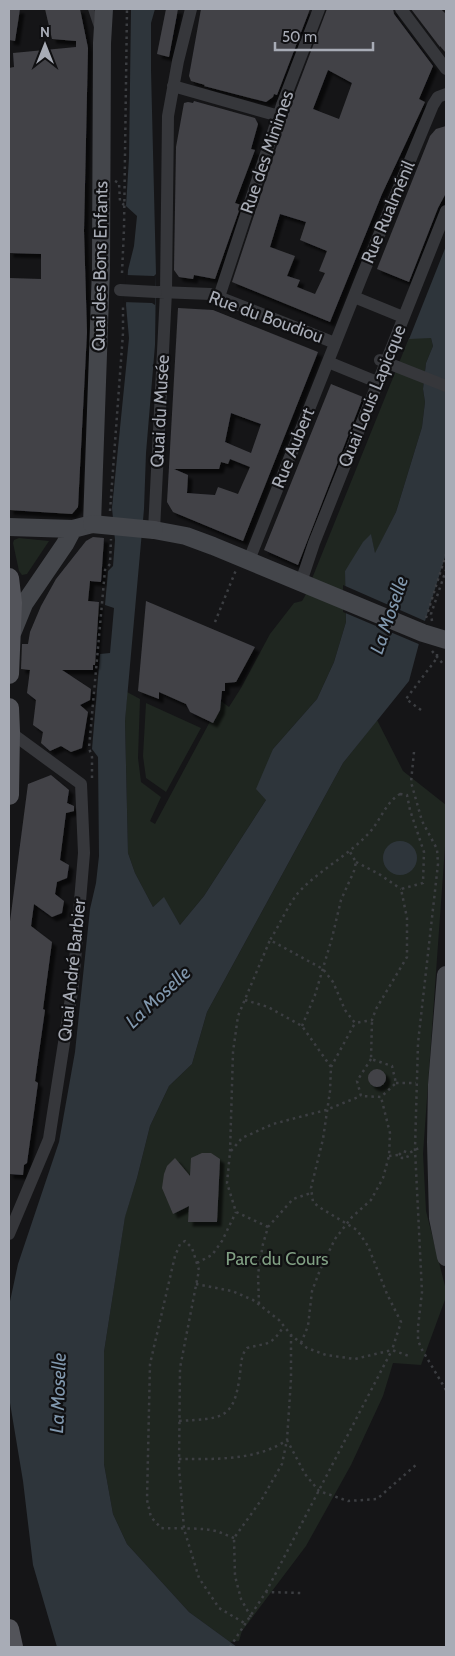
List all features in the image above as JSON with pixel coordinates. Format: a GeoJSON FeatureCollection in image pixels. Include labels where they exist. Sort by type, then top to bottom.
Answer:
{"type":"FeatureCollection","features":[{"type":"Feature","properties":{"kind":"main road"},"geometry":{"type":"LineString","coordinates":[[9,578],[12,602],[9,674]]}},
{"type":"Feature","properties":{"kind":"main road"},"geometry":{"type":"LineString","coordinates":[[9,708],[9,795]]}},
{"type":"Feature","properties":{"kind":"main road"},"geometry":{"type":"LineString","coordinates":[[9,1629],[13,1647]]}},
{"type":"Feature","properties":{"kind":"street","name":"Quai des Bons Enfants"},"geometry":{"type":"LineString","coordinates":[[92,524],[100,289],[102,43],[104,9]]}},
{"type":"Feature","properties":{"kind":"street","name":"Quai du Musée"},"geometry":{"type":"LineString","coordinates":[[154,530],[168,116],[191,9]]}},
{"type":"Feature","properties":{"kind":"street","name":"Rue des Minimes"},"geometry":{"type":"LineString","coordinates":[[219,297],[278,116],[318,9]]}},
{"type":"Feature","properties":{"kind":"street"},"geometry":{"type":"LineString","coordinates":[[401,9],[446,69]]}},
{"type":"Feature","properties":{"kind":"street"},"geometry":{"type":"LineString","coordinates":[[174,86],[278,116]]}},
{"type":"Feature","properties":{"kind":"street","name":"Rue Rualménil"},"geometry":{"type":"LineString","coordinates":[[336,340],[433,105],[438,97],[446,94]]}},
{"type":"Feature","properties":{"kind":"street","name":"Quai Louis Lapicque"},"geometry":{"type":"LineString","coordinates":[[301,582],[314,543],[377,382],[383,361],[446,211]]}},
{"type":"Feature","properties":{"kind":"street","name":"Rue du Boudiou"},"geometry":{"type":"LineString","coordinates":[[100,289],[211,294],[336,340]]}},
{"type":"Feature","properties":{"kind":"street"},"geometry":{"type":"LineString","coordinates":[[354,297],[403,317]]}},
{"type":"Feature","properties":{"kind":"street","name":"Rue Aubert"},"geometry":{"type":"LineString","coordinates":[[245,558],[336,340]]}},
{"type":"Feature","properties":{"kind":"street"},"geometry":{"type":"LineString","coordinates":[[383,361],[446,386]]}},
{"type":"Feature","properties":{"kind":"street"},"geometry":{"type":"LineString","coordinates":[[328,362],[377,382]]}},
{"type":"Feature","properties":{"kind":"street"},"geometry":{"type":"LineString","coordinates":[[9,527],[73,529],[92,524],[154,530],[186,536],[245,558],[426,634],[446,640]]}},
{"type":"Feature","properties":{"kind":"street"},"geometry":{"type":"LineString","coordinates":[[10,637],[24,604],[61,551],[73,529]]}},
{"type":"Feature","properties":{"kind":"street","name":"Quai André Barbier"},"geometry":{"type":"LineString","coordinates":[[9,1234],[49,1138],[73,984],[84,853],[81,784],[10,732]]}},
{"type":"Feature","properties":{"kind":"street"},"geometry":{"type":"LineString","coordinates":[[446,975],[437,1085],[441,1139],[438,1218],[446,1257]]}},
{"type":"Feature","properties":{"kind":"lane"},"geometry":{"type":"LineString","coordinates":[[91,9],[102,43]]}},
{"type":"Feature","properties":{"kind":"path"},"geometry":{"type":"LineString","coordinates":[[122,273],[126,9]]}},
{"type":"Feature","properties":{"kind":"path"},"geometry":{"type":"LineString","coordinates":[[120,183],[120,201],[124,205]]}},
{"type":"Feature","properties":{"kind":"path"},"geometry":{"type":"LineString","coordinates":[[110,509],[123,334],[123,305]]}},
{"type":"Feature","properties":{"kind":"path"},"geometry":{"type":"LineString","coordinates":[[92,783],[92,757],[89,748],[105,570],[110,564],[111,541]]}},
{"type":"Feature","properties":{"kind":"path"},"geometry":{"type":"LineString","coordinates":[[444,665],[426,634],[446,554]]}},
{"type":"Feature","properties":{"kind":"path"},"geometry":{"type":"LineString","coordinates":[[215,622],[245,558]]}},
{"type":"Feature","properties":{"kind":"path"},"geometry":{"type":"LineString","coordinates":[[414,752],[411,782],[422,822],[437,849],[438,864],[418,1043],[416,1083],[415,1149],[422,1292],[418,1340],[446,1390]]}},
{"type":"Feature","properties":{"kind":"path"},"geometry":{"type":"LineString","coordinates":[[197,1264],[212,1255],[236,1212],[227,1183],[230,1152],[233,1052],[238,1016],[270,940],[298,894],[325,869],[350,852],[370,832],[392,799],[400,794],[407,795],[414,792]]}},
{"type":"Feature","properties":{"kind":"path"},"geometry":{"type":"LineString","coordinates":[[401,889],[423,883],[424,852],[407,795]]}},
{"type":"Feature","properties":{"kind":"path"},"geometry":{"type":"LineString","coordinates":[[350,852],[356,862],[379,874],[401,889],[407,918],[407,957],[376,1009],[372,1020],[371,1059],[357,1080],[361,1096]]}},
{"type":"Feature","properties":{"kind":"path"},"geometry":{"type":"LineString","coordinates":[[302,1026],[323,969],[341,900],[356,862]]}},
{"type":"Feature","properties":{"kind":"path"},"geometry":{"type":"LineString","coordinates":[[270,940],[323,969],[333,982],[345,1010],[355,1023]]}},
{"type":"Feature","properties":{"kind":"path"},"geometry":{"type":"LineString","coordinates":[[245,1000],[268,1007],[302,1026],[331,1067]]}},
{"type":"Feature","properties":{"kind":"path"},"geometry":{"type":"LineString","coordinates":[[355,1023],[372,1020]]}},
{"type":"Feature","properties":{"kind":"path"},"geometry":{"type":"LineString","coordinates":[[230,1647],[266,1592],[392,1350],[401,1322],[387,1294],[368,1246],[356,1230],[313,1202],[311,1188],[323,1139],[330,1091],[331,1067],[355,1023]]}},
{"type":"Feature","properties":{"kind":"path"},"geometry":{"type":"LineString","coordinates":[[371,1059],[392,1066],[396,1083]]}},
{"type":"Feature","properties":{"kind":"path"},"geometry":{"type":"LineString","coordinates":[[230,1152],[242,1138],[273,1124],[326,1110],[361,1096],[381,1097],[396,1083],[416,1083]]}},
{"type":"Feature","properties":{"kind":"path"},"geometry":{"type":"LineString","coordinates":[[301,1343],[308,1326],[312,1291],[335,1239],[371,1200],[383,1178],[389,1156],[390,1133],[381,1097]]}},
{"type":"Feature","properties":{"kind":"path"},"geometry":{"type":"LineString","coordinates":[[399,1155],[402,1158],[408,1158],[409,1153],[415,1149]]}},
{"type":"Feature","properties":{"kind":"path"},"geometry":{"type":"LineString","coordinates":[[389,1156],[399,1155],[403,1151],[409,1153]]}},
{"type":"Feature","properties":{"kind":"path"},"geometry":{"type":"LineString","coordinates":[[259,1304],[258,1274],[262,1244],[268,1227],[293,1199],[312,1193]]}},
{"type":"Feature","properties":{"kind":"path"},"geometry":{"type":"LineString","coordinates":[[236,1212],[268,1227]]}},
{"type":"Feature","properties":{"kind":"path"},"geometry":{"type":"LineString","coordinates":[[234,1538],[217,1531],[184,1529],[161,1528],[151,1517],[147,1500],[150,1364],[167,1286],[180,1244],[185,1241],[192,1248],[199,1270],[180,1368],[179,1459],[184,1529],[199,1578],[219,1608],[246,1624]]}},
{"type":"Feature","properties":{"kind":"path"},"geometry":{"type":"LineString","coordinates":[[196,1284],[232,1291],[253,1300],[307,1348],[326,1356],[356,1359],[392,1350],[409,1356]]}},
{"type":"Feature","properties":{"kind":"path"},"geometry":{"type":"LineString","coordinates":[[179,1421],[219,1417],[227,1412],[235,1400],[242,1358],[245,1351],[247,1348],[271,1342],[284,1326]]}},
{"type":"Feature","properties":{"kind":"path"},"geometry":{"type":"LineString","coordinates":[[251,1616],[241,1599],[235,1576],[234,1538],[262,1499],[282,1464],[287,1440],[291,1379],[291,1335]]}},
{"type":"Feature","properties":{"kind":"path"},"geometry":{"type":"LineString","coordinates":[[179,1459],[246,1455],[278,1446],[287,1440]]}},
{"type":"Feature","properties":{"kind":"path"},"geometry":{"type":"LineString","coordinates":[[287,1440],[305,1474],[319,1490],[348,1501],[377,1499],[417,1464]]}},
{"type":"Feature","properties":{"kind":"path"},"geometry":{"type":"LineString","coordinates":[[266,1592],[301,1593]]}},
{"type":"Feature","properties":{"kind":"green space"},"geometry":{"type":"Polygon","coordinates":[[[409,338],[431,338],[433,346],[426,363],[422,427],[396,512],[375,554],[371,535],[345,571],[346,622],[334,662],[317,699],[273,749],[266,800],[204,896],[180,925],[164,898],[153,907],[135,873],[128,853],[125,721],[127,692],[140,699],[138,758],[141,782],[161,797],[150,821],[155,824],[221,701],[229,707],[270,634],[294,603],[302,601],[305,596],[409,338]]]}},
{"type":"Feature","properties":{"kind":"green space"},"geometry":{"type":"Polygon","coordinates":[[[19,538],[49,541],[27,574],[22,575],[19,571],[13,543],[14,540],[19,538]]]}},
{"type":"Feature","properties":{"kind":"green space"},"geometry":{"type":"Polygon","coordinates":[[[146,703],[201,728],[166,792],[146,778],[143,756],[146,703]]]}},
{"type":"Feature","properties":{"kind":"green space","name":"Parc du Cours"},"geometry":{"type":"Polygon","coordinates":[[[377,720],[403,771],[446,805],[446,833],[423,1154],[426,1211],[446,1290],[446,1297],[421,1365],[393,1363],[383,1396],[351,1465],[306,1546],[242,1631],[239,1641],[230,1642],[189,1612],[127,1544],[113,1514],[104,1464],[104,1352],[125,1216],[150,1126],[169,1086],[192,1064],[207,1012],[343,763],[377,720]]]}},
{"type":"Feature","properties":{"kind":"water","name":"La Moselle"},"geometry":{"type":"Polygon","coordinates":[[[131,9],[155,9],[151,23],[151,70],[156,274],[155,345],[146,453],[144,509],[125,721],[128,853],[135,873],[153,907],[164,897],[180,925],[204,896],[266,800],[256,789],[273,749],[317,699],[334,662],[346,622],[345,571],[363,542],[371,534],[375,553],[396,512],[422,427],[426,363],[433,346],[431,338],[409,339],[446,246],[446,554],[409,681],[343,763],[207,1012],[192,1064],[169,1086],[150,1126],[125,1217],[104,1352],[104,1464],[113,1514],[127,1544],[189,1612],[237,1647],[57,1647],[33,1565],[23,1481],[9,1397],[9,1306],[18,1264],[59,1142],[75,1052],[90,909],[96,883],[99,856],[98,757],[92,749],[100,654],[110,653],[114,608],[105,605],[108,571],[113,566],[115,540],[112,508],[129,338],[126,305],[128,270],[134,246],[137,216],[126,206],[129,158],[131,9]]]}},
{"type":"Feature","properties":{"kind":"water"},"geometry":{"type":"Polygon","coordinates":[[[400,841],[412,846],[417,858],[412,870],[400,875],[388,870],[383,858],[388,846],[400,841]]]}},
{"type":"Feature","properties":{"kind":"pier"},"geometry":{"type":"Polygon","coordinates":[[[156,274],[155,305],[152,303],[123,302],[126,275],[154,276],[156,274]]]}},
{"type":"Feature","properties":{"kind":"pier"},"geometry":{"type":"Polygon","coordinates":[[[343,585],[425,621],[426,626],[421,645],[343,612],[343,585]]]}},
{"type":"Feature","properties":{"kind":"building"},"geometry":{"type":"Polygon","coordinates":[[[9,9],[20,9],[15,41],[9,40],[9,9]]]}},
{"type":"Feature","properties":{"kind":"building"},"geometry":{"type":"Polygon","coordinates":[[[45,9],[80,9],[88,48],[84,231],[87,332],[78,507],[72,514],[9,510],[9,278],[41,279],[41,254],[9,253],[9,68],[14,67],[13,53],[76,47],[76,41],[52,39],[45,9]]]}},
{"type":"Feature","properties":{"kind":"building"},"geometry":{"type":"Polygon","coordinates":[[[166,9],[178,9],[169,57],[157,54],[166,9]]]}},
{"type":"Feature","properties":{"kind":"building"},"geometry":{"type":"Polygon","coordinates":[[[201,9],[310,9],[277,95],[274,94],[266,102],[191,81],[189,76],[201,9]]]}},
{"type":"Feature","properties":{"kind":"building"},"geometry":{"type":"Polygon","coordinates":[[[327,9],[393,9],[394,14],[433,66],[419,99],[425,102],[382,194],[330,322],[232,282],[289,109],[327,9]],[[328,70],[313,109],[339,119],[352,83],[328,70]],[[280,214],[270,247],[295,256],[287,276],[300,280],[297,287],[315,294],[325,273],[319,271],[327,251],[300,240],[306,222],[280,214]]]}},
{"type":"Feature","properties":{"kind":"building"},"geometry":{"type":"Polygon","coordinates":[[[411,9],[441,9],[446,14],[446,53],[440,47],[411,9]]]}},
{"type":"Feature","properties":{"kind":"building"},"geometry":{"type":"Polygon","coordinates":[[[194,101],[255,118],[258,124],[251,149],[255,150],[235,203],[241,205],[215,279],[194,275],[193,279],[179,277],[174,270],[176,147],[184,103],[193,103],[194,101]]]}},
{"type":"Feature","properties":{"kind":"building"},"geometry":{"type":"Polygon","coordinates":[[[446,126],[446,193],[438,208],[409,282],[377,269],[430,136],[436,129],[446,126]]]}},
{"type":"Feature","properties":{"kind":"building"},"geometry":{"type":"Polygon","coordinates":[[[178,308],[213,310],[318,352],[243,541],[173,512],[167,502],[178,308]],[[231,413],[225,442],[251,453],[261,424],[231,413]],[[230,459],[228,464],[221,462],[219,469],[174,469],[188,475],[187,493],[215,495],[218,487],[238,494],[250,467],[230,459]]]}},
{"type":"Feature","properties":{"kind":"building"},"geometry":{"type":"Polygon","coordinates":[[[331,384],[363,397],[298,565],[264,550],[331,384]]]}},
{"type":"Feature","properties":{"kind":"building"},"geometry":{"type":"Polygon","coordinates":[[[93,537],[104,538],[101,582],[90,581],[88,601],[99,602],[95,665],[93,665],[93,670],[62,670],[91,689],[90,700],[80,705],[88,712],[82,748],[71,752],[61,746],[50,751],[41,743],[43,732],[33,725],[36,700],[27,693],[30,670],[21,669],[22,644],[28,644],[30,632],[41,606],[56,579],[86,541],[93,537]]]}},
{"type":"Feature","properties":{"kind":"building"},"geometry":{"type":"Polygon","coordinates":[[[146,601],[255,647],[236,682],[225,683],[220,710],[213,723],[190,712],[186,704],[159,692],[159,699],[138,691],[146,601]]]}},
{"type":"Feature","properties":{"kind":"building"},"geometry":{"type":"Polygon","coordinates":[[[51,775],[69,790],[67,803],[74,806],[74,811],[66,813],[60,860],[69,865],[67,878],[57,882],[55,894],[64,901],[62,913],[52,917],[34,904],[31,926],[52,942],[35,1081],[38,1083],[27,1163],[24,1165],[23,1175],[9,1174],[9,929],[28,784],[51,775]]]}},
{"type":"Feature","properties":{"kind":"building"},"geometry":{"type":"Polygon","coordinates":[[[373,1069],[381,1069],[386,1074],[384,1085],[373,1087],[368,1082],[368,1074],[373,1069]]]}},
{"type":"Feature","properties":{"kind":"building"},"geometry":{"type":"Polygon","coordinates":[[[202,1153],[211,1153],[220,1159],[217,1222],[188,1222],[189,1206],[173,1214],[162,1188],[167,1166],[175,1158],[190,1176],[191,1158],[202,1153]]]}}]}
